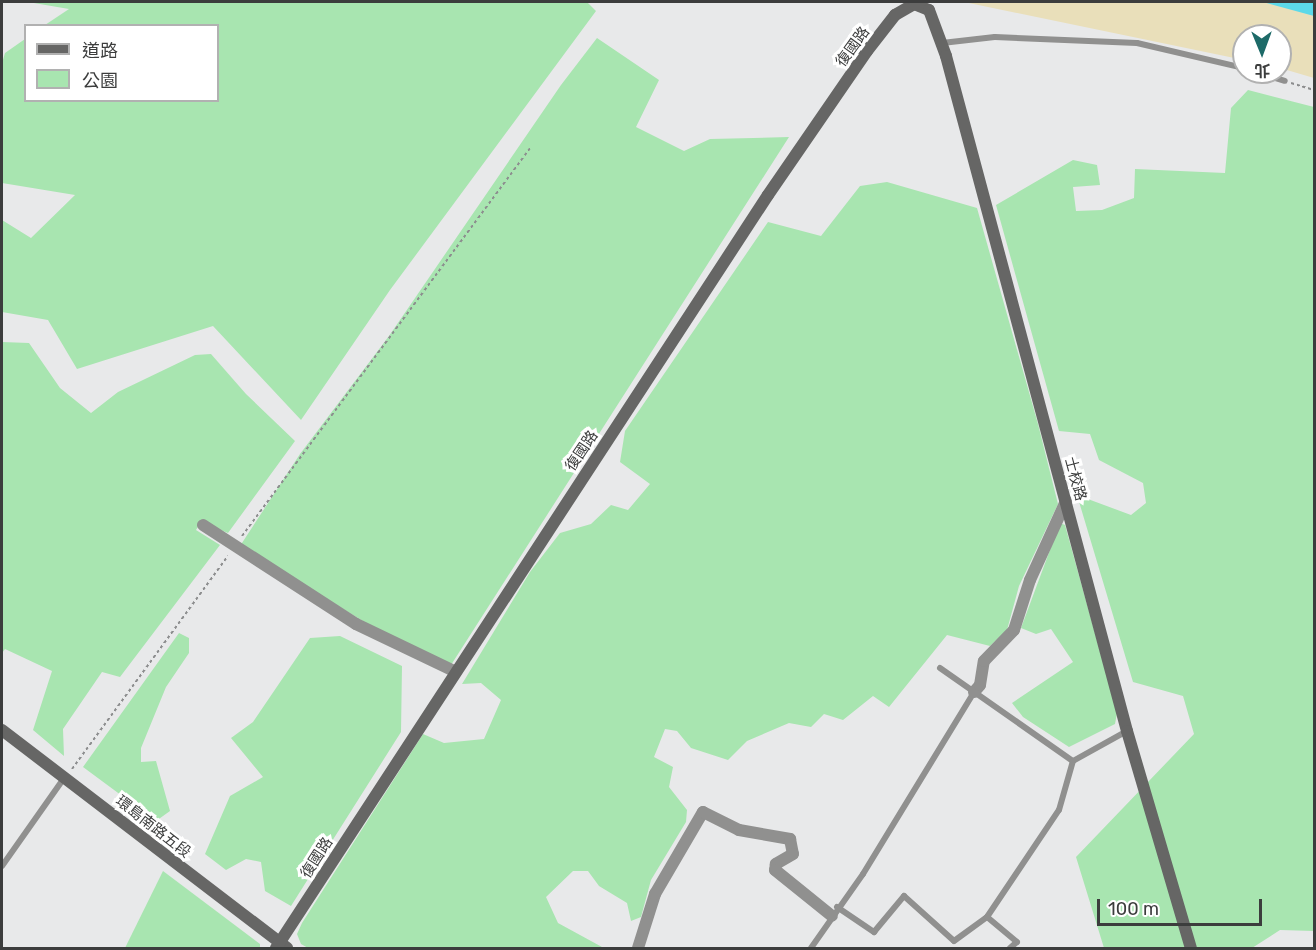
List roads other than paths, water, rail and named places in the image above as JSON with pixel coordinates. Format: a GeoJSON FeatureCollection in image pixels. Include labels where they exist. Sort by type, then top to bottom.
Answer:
{"type":"FeatureCollection","features":[{"type":"Feature","properties":{"kind":"street","name":"復國路"},"geometry":{"type":"LineString","coordinates":[[281,947],[454,672],[867,51],[907,6],[925,6],[933,17]]}},
{"type":"Feature","properties":{"kind":"street","name":"士校路"},"geometry":{"type":"LineString","coordinates":[[933,17],[942,43],[1127,731],[1191,948]]}},
{"type":"Feature","properties":{"kind":"street"},"geometry":{"type":"LineString","coordinates":[[974,692],[980,685],[984,661],[1014,630],[1030,580],[1065,501]]}},
{"type":"Feature","properties":{"kind":"street"},"geometry":{"type":"LineString","coordinates":[[202,525],[356,624],[454,672]]}},
{"type":"Feature","properties":{"kind":"street","name":"環島南路五段"},"geometry":{"type":"LineString","coordinates":[[2,730],[281,947]]}},
{"type":"Feature","properties":{"kind":"street"},"geometry":{"type":"LineString","coordinates":[[638,948],[656,894],[703,812],[739,830],[790,839],[793,854],[776,864],[775,870],[835,911]]}},
{"type":"Feature","properties":{"kind":"lane"},"geometry":{"type":"LineString","coordinates":[[942,43],[986,38],[1072,38],[1158,47],[1232,66]]}},
{"type":"Feature","properties":{"kind":"lane"},"geometry":{"type":"LineString","coordinates":[[940,668],[1073,761]]}},
{"type":"Feature","properties":{"kind":"lane"},"geometry":{"type":"LineString","coordinates":[[811,948],[862,874],[974,692]]}},
{"type":"Feature","properties":{"kind":"lane"},"geometry":{"type":"LineString","coordinates":[[948,948],[954,940],[987,917],[1059,810],[1073,761],[1127,731]]}},
{"type":"Feature","properties":{"kind":"lane"},"geometry":{"type":"LineString","coordinates":[[2,866],[64,778]]}},
{"type":"Feature","properties":{"kind":"lane"},"geometry":{"type":"LineString","coordinates":[[835,911],[874,932],[904,897],[954,940]]}},
{"type":"Feature","properties":{"kind":"lane"},"geometry":{"type":"LineString","coordinates":[[987,917],[1023,948]]}},
{"type":"Feature","properties":{"kind":"lane"},"geometry":{"type":"LineString","coordinates":[[1010,948],[1017,942]]}},
{"type":"Feature","properties":{"kind":"water"},"geometry":{"type":"Polygon","coordinates":[[[1263,2],[1314,2],[1314,16],[1263,2]]]}}]}
